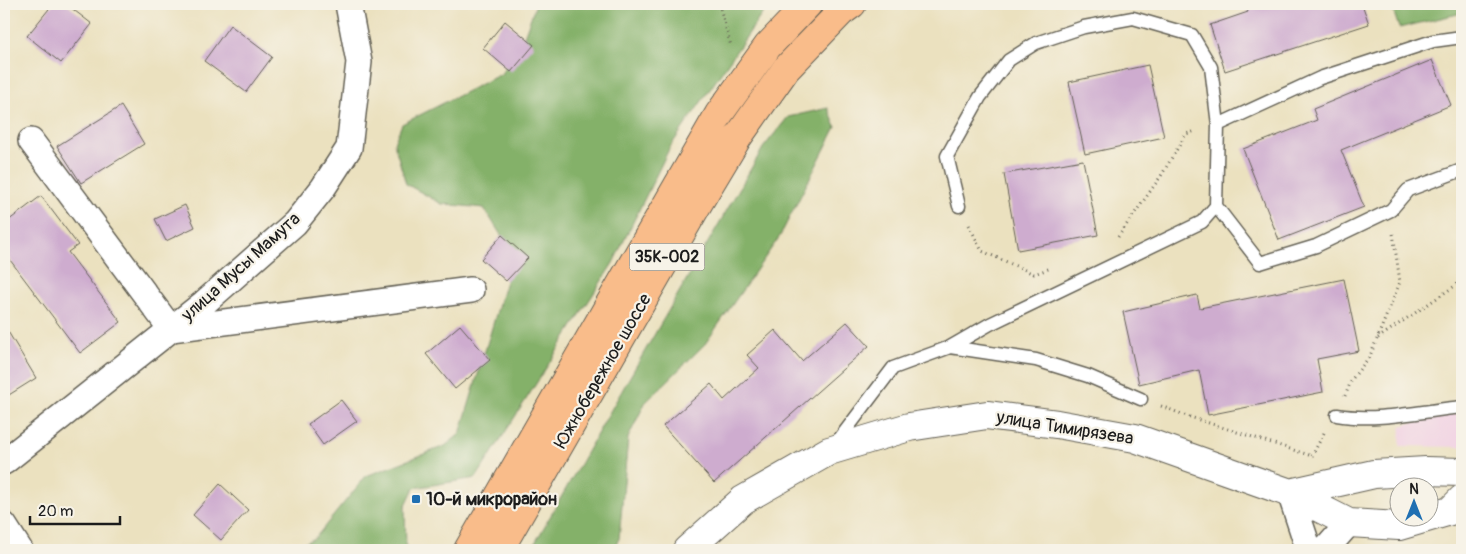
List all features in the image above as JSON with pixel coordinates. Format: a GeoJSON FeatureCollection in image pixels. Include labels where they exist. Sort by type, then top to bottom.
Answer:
{"type":"FeatureCollection","features":[{"type":"Feature","properties":{"kind":"highway","name":"Южнобережное шоссе"},"geometry":{"type":"LineString","coordinates":[[468,550],[719,114],[768,46],[808,4]]}},
{"type":"Feature","properties":{"kind":"highway","name":"Южнобережное шоссе"},"geometry":{"type":"LineString","coordinates":[[500,550],[738,137],[786,69],[841,12],[852,4]]}},
{"type":"Feature","properties":{"kind":"street","name":"улица Мусы Мамута"},"geometry":{"type":"LineString","coordinates":[[4,462],[204,303],[295,223],[323,188],[349,148],[359,62],[348,4]]}},
{"type":"Feature","properties":{"kind":"street"},"geometry":{"type":"LineString","coordinates":[[31,141],[171,329],[472,290]]}},
{"type":"Feature","properties":{"kind":"street","name":"улица Тимирязева"},"geometry":{"type":"LineString","coordinates":[[687,550],[743,500],[829,452],[909,427],[987,415],[1057,424],[1135,438],[1290,493],[1349,523],[1399,526],[1450,511],[1462,499]]}},
{"type":"Feature","properties":{"kind":"street"},"geometry":{"type":"LineString","coordinates":[[1309,550],[1290,493],[1374,474],[1426,471],[1462,472]]}},
{"type":"Feature","properties":{"kind":"street"},"geometry":{"type":"LineString","coordinates":[[1325,550],[1349,523]]}},
{"type":"Feature","properties":{"kind":"street"},"geometry":{"type":"LineString","coordinates":[[4,525],[20,550]]}},
{"type":"Feature","properties":{"kind":"lane"},"geometry":{"type":"LineString","coordinates":[[959,206],[947,156],[980,97],[1009,60],[1036,43],[1084,27],[1133,18],[1192,35],[1211,67],[1218,125],[1216,206],[1260,264],[1316,246],[1390,210],[1408,190],[1462,170]]}},
{"type":"Feature","properties":{"kind":"lane"},"geometry":{"type":"LineString","coordinates":[[1218,125],[1320,78],[1432,41],[1462,37]]}},
{"type":"Feature","properties":{"kind":"lane"},"geometry":{"type":"LineString","coordinates":[[829,452],[893,368],[950,346],[990,324],[1202,222],[1216,206]]}},
{"type":"Feature","properties":{"kind":"lane"},"geometry":{"type":"LineString","coordinates":[[950,346],[1036,360],[1088,376],[1141,399]]}},
{"type":"Feature","properties":{"kind":"lane"},"geometry":{"type":"LineString","coordinates":[[1337,415],[1354,418],[1374,417],[1462,407]]}},
{"type":"Feature","properties":{"kind":"path"},"geometry":{"type":"LineString","coordinates":[[1118,238],[1161,176],[1186,134],[1218,125]]}},
{"type":"Feature","properties":{"kind":"path"},"geometry":{"type":"LineString","coordinates":[[959,206],[982,251],[1034,274],[1060,265]]}},
{"type":"Feature","properties":{"kind":"path"},"geometry":{"type":"LineString","coordinates":[[1312,456],[1326,428],[1337,415],[1352,379],[1370,356],[1400,282],[1390,210]]}},
{"type":"Feature","properties":{"kind":"path"},"geometry":{"type":"LineString","coordinates":[[1377,338],[1462,281]]}},
{"type":"Feature","properties":{"kind":"path"},"geometry":{"type":"LineString","coordinates":[[1141,399],[1187,416],[1312,456],[1332,482]]}},
{"type":"Feature","properties":{"kind":"shaded area"},"geometry":{"type":"Polygon","coordinates":[[[1447,412],[1462,416],[1462,447],[1400,446],[1401,426],[1447,412]]]}},
{"type":"Feature","properties":{"kind":"green space"},"geometry":{"type":"Polygon","coordinates":[[[536,4],[769,4],[670,147],[613,263],[476,478],[414,488],[405,507],[406,550],[292,550],[316,537],[366,476],[445,446],[460,434],[506,281],[506,243],[484,208],[442,204],[406,184],[394,143],[402,124],[501,74],[523,39],[536,4]]]}},
{"type":"Feature","properties":{"kind":"green space"},"geometry":{"type":"Polygon","coordinates":[[[1391,4],[1462,4],[1462,13],[1399,28],[1391,4]]]}},
{"type":"Feature","properties":{"kind":"green space"},"geometry":{"type":"Polygon","coordinates":[[[828,108],[836,127],[780,236],[705,344],[645,403],[628,438],[619,539],[612,550],[531,550],[763,148],[788,117],[828,108]]]}},
{"type":"Feature","properties":{"kind":"building"},"geometry":{"type":"Polygon","coordinates":[[[53,4],[66,4],[92,24],[61,63],[27,36],[53,4]]]}},
{"type":"Feature","properties":{"kind":"building"},"geometry":{"type":"Polygon","coordinates":[[[1245,4],[1362,4],[1369,24],[1225,71],[1210,25],[1248,12],[1245,4]]]}},
{"type":"Feature","properties":{"kind":"building"},"geometry":{"type":"Polygon","coordinates":[[[505,21],[534,45],[511,72],[483,48],[505,21]]]}},
{"type":"Feature","properties":{"kind":"building"},"geometry":{"type":"Polygon","coordinates":[[[230,25],[272,57],[246,92],[204,61],[230,25]]]}},
{"type":"Feature","properties":{"kind":"building"},"geometry":{"type":"Polygon","coordinates":[[[1432,60],[1451,105],[1341,150],[1364,207],[1279,240],[1243,149],[1317,120],[1313,109],[1432,60]]]}},
{"type":"Feature","properties":{"kind":"building"},"geometry":{"type":"Polygon","coordinates":[[[1148,65],[1164,137],[1085,154],[1069,82],[1148,65]]]}},
{"type":"Feature","properties":{"kind":"building"},"geometry":{"type":"Polygon","coordinates":[[[121,106],[144,144],[81,183],[57,146],[121,106]]]}},
{"type":"Feature","properties":{"kind":"building"},"geometry":{"type":"Polygon","coordinates":[[[1083,160],[1098,235],[1018,250],[1004,174],[1083,160]]]}},
{"type":"Feature","properties":{"kind":"building"},"geometry":{"type":"Polygon","coordinates":[[[41,196],[78,245],[68,252],[121,322],[80,353],[4,252],[4,224],[41,196]]]}},
{"type":"Feature","properties":{"kind":"building"},"geometry":{"type":"Polygon","coordinates":[[[185,205],[195,227],[166,241],[155,219],[185,205]]]}},
{"type":"Feature","properties":{"kind":"building"},"geometry":{"type":"Polygon","coordinates":[[[502,235],[528,258],[506,281],[481,259],[502,235]]]}},
{"type":"Feature","properties":{"kind":"building"},"geometry":{"type":"Polygon","coordinates":[[[1344,279],[1359,351],[1317,359],[1323,392],[1208,415],[1199,370],[1139,384],[1123,312],[1197,295],[1200,308],[1344,279]]]}},
{"type":"Feature","properties":{"kind":"building"},"geometry":{"type":"Polygon","coordinates":[[[847,322],[869,346],[714,483],[663,426],[711,384],[724,400],[759,368],[747,355],[775,330],[802,361],[847,322]]]}},
{"type":"Feature","properties":{"kind":"building"},"geometry":{"type":"Polygon","coordinates":[[[4,325],[36,378],[4,398],[4,325]]]}},
{"type":"Feature","properties":{"kind":"building"},"geometry":{"type":"Polygon","coordinates":[[[460,325],[490,360],[455,389],[426,354],[460,325]]]}},
{"type":"Feature","properties":{"kind":"building"},"geometry":{"type":"Polygon","coordinates":[[[341,400],[357,421],[323,445],[308,424],[341,400]]]}},
{"type":"Feature","properties":{"kind":"building"},"geometry":{"type":"Polygon","coordinates":[[[220,484],[248,510],[221,540],[193,515],[220,484]]]}},
{"type":"Feature","properties":{"kind":"place","name":"10-й микрорайон"},"geometry":{"type":"Point","coordinates":[416,499]}}]}
